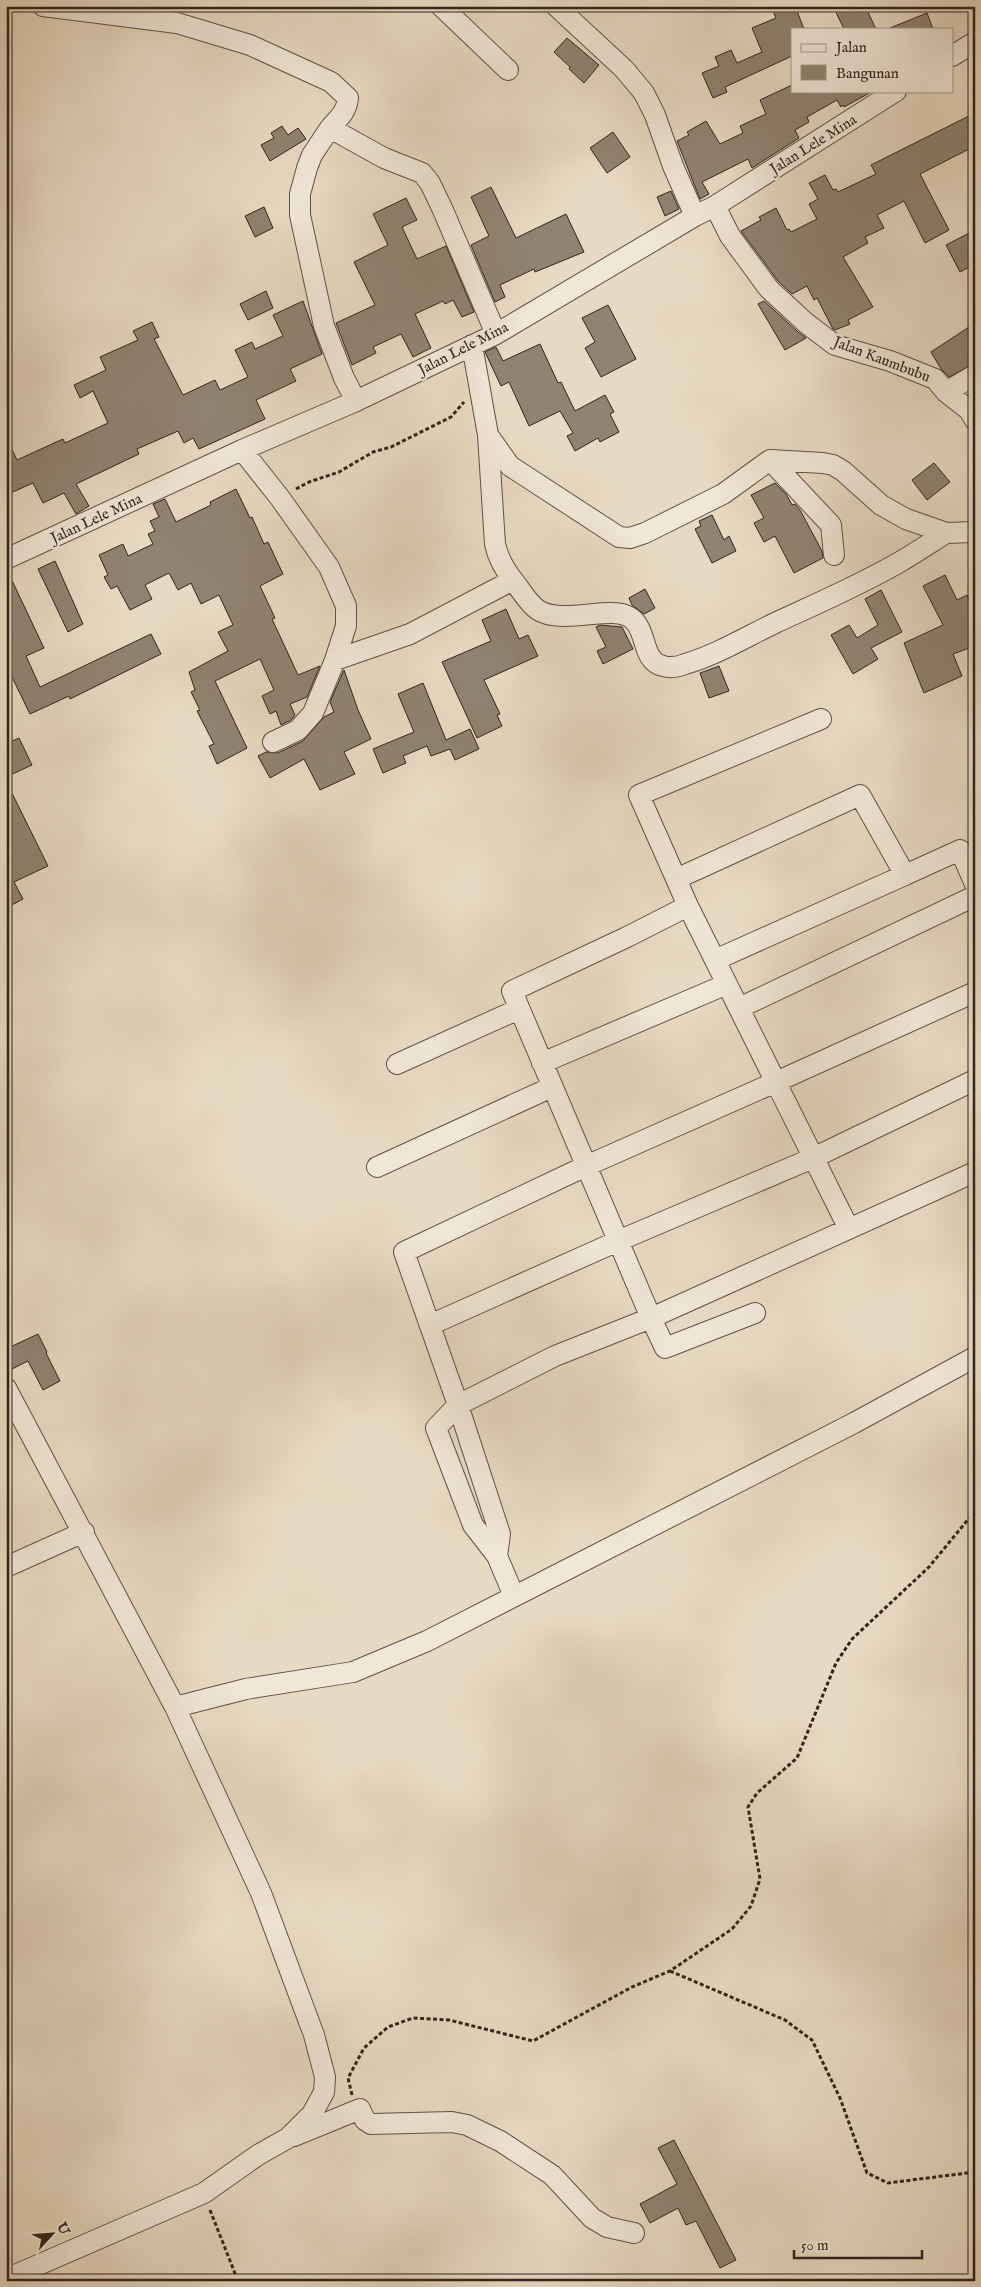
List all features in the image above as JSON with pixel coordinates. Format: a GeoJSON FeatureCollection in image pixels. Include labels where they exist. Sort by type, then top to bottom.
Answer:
{"type":"FeatureCollection","features":[{"type":"Feature","properties":{"kind":"street"},"geometry":{"type":"LineString","coordinates":[[43,6],[177,22],[250,45],[331,82],[348,98],[348,105],[312,155],[300,194],[300,216],[324,326],[344,378],[356,401]]}},
{"type":"Feature","properties":{"kind":"street"},"geometry":{"type":"LineString","coordinates":[[442,6],[508,70]]}},
{"type":"Feature","properties":{"kind":"street"},"geometry":{"type":"LineString","coordinates":[[556,6],[624,70],[644,93],[655,115],[673,166],[695,216]]}},
{"type":"Feature","properties":{"kind":"street"},"geometry":{"type":"LineString","coordinates":[[954,55],[975,42]]}},
{"type":"Feature","properties":{"kind":"street","name":"Jalan Lele Mina"},"geometry":{"type":"LineString","coordinates":[[6,559],[242,450],[356,401],[496,334],[714,206],[894,92]]}},
{"type":"Feature","properties":{"kind":"street"},"geometry":{"type":"LineString","coordinates":[[330,128],[384,158],[422,173],[430,183],[442,208],[496,334]]}},
{"type":"Feature","properties":{"kind":"street","name":"Jalan Kaumbubu"},"geometry":{"type":"LineString","coordinates":[[714,206],[730,236],[769,289],[806,323],[835,344],[890,361],[935,379],[946,392],[969,410],[975,420]]}},
{"type":"Feature","properties":{"kind":"street"},"geometry":{"type":"LineString","coordinates":[[472,345],[488,435],[497,554],[513,580],[538,610],[551,614],[612,613],[626,614],[632,617],[638,624],[651,657],[661,666],[675,667],[735,642],[898,563],[946,533]]}},
{"type":"Feature","properties":{"kind":"street"},"geometry":{"type":"LineString","coordinates":[[946,392],[975,375]]}},
{"type":"Feature","properties":{"kind":"street"},"geometry":{"type":"LineString","coordinates":[[488,435],[510,466],[619,537],[630,538],[646,533],[723,494],[770,460],[833,465],[843,470],[882,505],[906,519],[946,533],[975,532]]}},
{"type":"Feature","properties":{"kind":"street"},"geometry":{"type":"LineString","coordinates":[[242,450],[280,498],[329,567],[346,606],[346,626],[335,660],[309,719],[298,730],[274,742]]}},
{"type":"Feature","properties":{"kind":"street"},"geometry":{"type":"LineString","coordinates":[[770,460],[830,525],[834,555]]}},
{"type":"Feature","properties":{"kind":"street"},"geometry":{"type":"LineString","coordinates":[[335,660],[410,634],[513,580]]}},
{"type":"Feature","properties":{"kind":"street"},"geometry":{"type":"LineString","coordinates":[[821,719],[639,795],[688,906],[848,1227]]}},
{"type":"Feature","properties":{"kind":"street"},"geometry":{"type":"LineString","coordinates":[[676,879],[860,795],[904,875]]}},
{"type":"Feature","properties":{"kind":"street"},"geometry":{"type":"LineString","coordinates":[[715,960],[960,850],[975,884]]}},
{"type":"Feature","properties":{"kind":"street"},"geometry":{"type":"LineString","coordinates":[[739,1008],[975,896]]}},
{"type":"Feature","properties":{"kind":"street"},"geometry":{"type":"LineString","coordinates":[[688,906],[512,991],[665,1348],[755,1313]]}},
{"type":"Feature","properties":{"kind":"street"},"geometry":{"type":"LineString","coordinates":[[542,1063],[726,984]]}},
{"type":"Feature","properties":{"kind":"street"},"geometry":{"type":"LineString","coordinates":[[497,1556],[500,1534],[458,1405],[404,1252],[586,1166],[975,992]]}},
{"type":"Feature","properties":{"kind":"street"},"geometry":{"type":"LineString","coordinates":[[397,1064],[519,1009]]}},
{"type":"Feature","properties":{"kind":"street"},"geometry":{"type":"LineString","coordinates":[[430,1325],[618,1241],[813,1158],[975,1080]]}},
{"type":"Feature","properties":{"kind":"street"},"geometry":{"type":"LineString","coordinates":[[377,1167],[552,1087]]}},
{"type":"Feature","properties":{"kind":"street"},"geometry":{"type":"LineString","coordinates":[[514,1596],[497,1556],[473,1525],[436,1428],[458,1405],[555,1356],[651,1318],[848,1227],[975,1172]]}},
{"type":"Feature","properties":{"kind":"street"},"geometry":{"type":"LineString","coordinates":[[175,1707],[246,1689],[353,1672],[427,1641],[854,1423],[975,1357]]}},
{"type":"Feature","properties":{"kind":"street"},"geometry":{"type":"LineString","coordinates":[[6,1388],[84,1532],[175,1707],[261,1893],[314,2035],[325,2077],[324,2092],[312,2114],[288,2138]]}},
{"type":"Feature","properties":{"kind":"street"},"geometry":{"type":"LineString","coordinates":[[6,1567],[84,1532]]}},
{"type":"Feature","properties":{"kind":"street"},"geometry":{"type":"LineString","coordinates":[[6,2279],[204,2193],[258,2155],[288,2138],[360,2109],[365,2120],[371,2124],[452,2122],[467,2125],[500,2141],[552,2175],[592,2218],[607,2227],[634,2233]]}},
{"type":"Feature","properties":{"kind":"path"},"geometry":{"type":"LineString","coordinates":[[280,498],[309,482],[339,472],[373,452],[391,447],[451,416],[479,384]]}},
{"type":"Feature","properties":{"kind":"path"},"geometry":{"type":"LineString","coordinates":[[360,2109],[352,2095],[348,2078],[364,2048],[388,2027],[413,2018],[449,2020],[533,2041],[632,1987],[670,1971],[732,1929],[751,1906],[760,1879],[748,1807],[757,1793],[797,1758],[836,1663],[852,1639],[929,1567],[975,1511]]}},
{"type":"Feature","properties":{"kind":"path"},"geometry":{"type":"LineString","coordinates":[[670,1971],[785,2020],[812,2040],[840,2098],[867,2173],[888,2182],[975,2172]]}},
{"type":"Feature","properties":{"kind":"path"},"geometry":{"type":"LineString","coordinates":[[204,2193],[238,2281]]}},
{"type":"Feature","properties":{"kind":"building"},"geometry":{"type":"Polygon","coordinates":[[[771,6],[795,6],[804,28],[791,28],[791,56],[725,87],[727,92],[713,98],[702,73],[719,66],[715,57],[731,50],[737,63],[762,52],[752,28],[776,18],[771,6]]]}},
{"type":"Feature","properties":{"kind":"building"},"geometry":{"type":"Polygon","coordinates":[[[833,6],[865,6],[876,28],[844,28],[833,6]]]}},
{"type":"Feature","properties":{"kind":"building"},"geometry":{"type":"Polygon","coordinates":[[[927,13],[933,28],[890,28],[927,13]]]}},
{"type":"Feature","properties":{"kind":"building"},"geometry":{"type":"Polygon","coordinates":[[[567,38],[599,65],[584,83],[554,52],[567,38]]]}},
{"type":"Feature","properties":{"kind":"building"},"geometry":{"type":"Polygon","coordinates":[[[791,85],[791,92],[871,92],[844,107],[843,105],[841,107],[837,100],[807,117],[809,122],[795,130],[799,138],[752,168],[748,159],[702,182],[709,194],[700,199],[677,141],[689,135],[687,132],[706,121],[720,144],[743,133],[740,126],[766,114],[760,100],[791,85]]]}},
{"type":"Feature","properties":{"kind":"building"},"geometry":{"type":"Polygon","coordinates":[[[971,115],[975,122],[975,146],[920,174],[949,230],[925,243],[904,201],[877,215],[884,228],[865,237],[868,243],[843,257],[873,307],[848,320],[850,324],[835,330],[833,329],[817,298],[814,300],[807,286],[792,294],[778,281],[741,231],[761,220],[759,217],[776,208],[787,230],[789,229],[791,232],[817,219],[809,204],[818,199],[809,183],[825,175],[833,190],[836,189],[838,192],[876,174],[871,165],[971,115]]]}},
{"type":"Feature","properties":{"kind":"building"},"geometry":{"type":"Polygon","coordinates":[[[282,126],[288,135],[298,128],[306,139],[270,161],[261,145],[274,138],[271,133],[282,126]]]}},
{"type":"Feature","properties":{"kind":"building"},"geometry":{"type":"Polygon","coordinates":[[[613,132],[630,157],[607,173],[590,148],[613,132]]]}},
{"type":"Feature","properties":{"kind":"building"},"geometry":{"type":"Polygon","coordinates":[[[491,187],[516,238],[566,214],[584,252],[535,272],[534,269],[500,285],[505,297],[495,302],[471,245],[489,236],[471,197],[491,187]]]}},
{"type":"Feature","properties":{"kind":"building"},"geometry":{"type":"Polygon","coordinates":[[[671,191],[679,209],[665,216],[657,197],[671,191]]]}},
{"type":"Feature","properties":{"kind":"building"},"geometry":{"type":"Polygon","coordinates":[[[406,198],[417,220],[402,227],[417,259],[446,246],[474,312],[462,317],[453,300],[445,304],[443,301],[415,314],[431,348],[413,357],[401,334],[373,347],[376,353],[352,365],[336,323],[375,305],[354,262],[388,245],[373,214],[406,198]]]}},
{"type":"Feature","properties":{"kind":"building"},"geometry":{"type":"Polygon","coordinates":[[[264,207],[273,228],[255,237],[245,216],[264,207]]]}},
{"type":"Feature","properties":{"kind":"building"},"geometry":{"type":"Polygon","coordinates":[[[975,230],[975,264],[960,272],[946,245],[975,230]]]}},
{"type":"Feature","properties":{"kind":"building"},"geometry":{"type":"Polygon","coordinates":[[[266,291],[273,308],[248,320],[240,304],[266,291]]]}},
{"type":"Feature","properties":{"kind":"building"},"geometry":{"type":"Polygon","coordinates":[[[303,301],[322,354],[290,369],[296,381],[256,400],[265,419],[199,449],[193,438],[184,443],[178,431],[137,449],[139,454],[76,484],[89,506],[76,514],[64,493],[43,503],[33,483],[6,495],[6,437],[17,460],[63,439],[65,443],[108,423],[93,391],[80,398],[74,385],[106,370],[100,357],[138,340],[133,331],[152,322],[159,337],[154,339],[183,395],[215,380],[220,390],[248,377],[235,350],[252,342],[255,349],[283,336],[273,315],[303,301]]]}},
{"type":"Feature","properties":{"kind":"building"},"geometry":{"type":"Polygon","coordinates":[[[764,301],[806,338],[785,350],[758,304],[764,301]]]}},
{"type":"Feature","properties":{"kind":"building"},"geometry":{"type":"Polygon","coordinates":[[[608,305],[636,359],[601,377],[585,348],[595,342],[582,318],[608,305]]]}},
{"type":"Feature","properties":{"kind":"building"},"geometry":{"type":"Polygon","coordinates":[[[969,327],[975,336],[975,363],[949,377],[941,369],[931,352],[969,327]]]}},
{"type":"Feature","properties":{"kind":"building"},"geometry":{"type":"Polygon","coordinates":[[[540,344],[558,383],[561,382],[575,411],[605,395],[614,412],[610,414],[619,432],[600,442],[598,438],[575,451],[567,436],[573,433],[560,411],[529,426],[509,382],[501,386],[485,352],[496,347],[503,361],[540,344]]]}},
{"type":"Feature","properties":{"kind":"building"},"geometry":{"type":"Polygon","coordinates":[[[934,463],[950,482],[927,500],[912,480],[934,463]]]}},
{"type":"Feature","properties":{"kind":"building"},"geometry":{"type":"Polygon","coordinates":[[[775,483],[786,494],[792,505],[795,504],[800,510],[822,551],[823,558],[794,573],[775,536],[764,542],[754,523],[764,518],[751,495],[775,483]]]}},
{"type":"Feature","properties":{"kind":"building"},"geometry":{"type":"Polygon","coordinates":[[[236,489],[250,518],[252,517],[264,544],[268,542],[283,574],[260,586],[275,618],[272,619],[298,675],[320,666],[307,697],[290,704],[295,715],[291,720],[281,725],[276,711],[270,714],[262,696],[274,690],[260,659],[215,681],[247,748],[217,764],[209,746],[214,744],[197,711],[200,710],[191,692],[195,690],[189,672],[228,651],[218,632],[233,625],[219,595],[201,604],[191,583],[178,590],[169,573],[145,585],[152,599],[130,610],[117,586],[111,589],[104,577],[108,575],[99,555],[123,544],[128,556],[153,544],[148,534],[155,531],[150,521],[159,517],[153,504],[165,499],[176,522],[211,505],[210,502],[236,489]]]}},
{"type":"Feature","properties":{"kind":"building"},"geometry":{"type":"Polygon","coordinates":[[[712,515],[724,540],[729,536],[736,551],[712,563],[695,529],[701,526],[699,521],[712,515]]]}},
{"type":"Feature","properties":{"kind":"building"},"geometry":{"type":"Polygon","coordinates":[[[55,561],[83,624],[68,632],[38,569],[55,561]]]}},
{"type":"Feature","properties":{"kind":"building"},"geometry":{"type":"Polygon","coordinates":[[[7,570],[44,648],[26,656],[40,687],[151,634],[161,654],[70,699],[69,696],[30,714],[12,677],[6,680],[7,570]]]}},
{"type":"Feature","properties":{"kind":"building"},"geometry":{"type":"Polygon","coordinates":[[[945,575],[957,600],[967,595],[975,611],[975,646],[953,654],[962,676],[924,693],[904,643],[943,625],[923,586],[945,575]]]}},
{"type":"Feature","properties":{"kind":"building"},"geometry":{"type":"Polygon","coordinates":[[[645,589],[655,608],[644,614],[632,605],[629,598],[645,589]]]}},
{"type":"Feature","properties":{"kind":"building"},"geometry":{"type":"Polygon","coordinates":[[[881,590],[902,632],[871,648],[878,659],[853,674],[831,635],[849,625],[857,638],[878,625],[865,599],[881,590]]]}},
{"type":"Feature","properties":{"kind":"building"},"geometry":{"type":"Polygon","coordinates":[[[506,609],[519,639],[528,635],[538,656],[484,680],[500,714],[497,715],[502,726],[477,738],[442,662],[491,641],[482,620],[506,609]]]}},
{"type":"Feature","properties":{"kind":"building"},"geometry":{"type":"Polygon","coordinates":[[[600,625],[622,627],[633,649],[603,664],[597,651],[606,647],[596,627],[600,625]]]}},
{"type":"Feature","properties":{"kind":"building"},"geometry":{"type":"Polygon","coordinates":[[[719,666],[729,691],[709,698],[700,673],[719,666]]]}},
{"type":"Feature","properties":{"kind":"building"},"geometry":{"type":"Polygon","coordinates":[[[344,670],[358,710],[371,739],[344,752],[355,774],[320,790],[304,759],[270,778],[258,756],[266,752],[278,753],[303,741],[324,717],[334,712],[330,702],[344,670]]]}},
{"type":"Feature","properties":{"kind":"building"},"geometry":{"type":"Polygon","coordinates":[[[423,683],[446,740],[470,729],[479,749],[455,760],[450,749],[431,756],[427,746],[403,756],[406,763],[383,773],[373,749],[414,732],[398,694],[423,683]]]}},
{"type":"Feature","properties":{"kind":"building"},"geometry":{"type":"Polygon","coordinates":[[[19,738],[32,765],[6,777],[6,744],[19,738]]]}},
{"type":"Feature","properties":{"kind":"building"},"geometry":{"type":"Polygon","coordinates":[[[6,781],[48,866],[14,882],[23,899],[6,908],[6,781]]]}},
{"type":"Feature","properties":{"kind":"building"},"geometry":{"type":"Polygon","coordinates":[[[38,1334],[60,1381],[43,1390],[28,1361],[10,1370],[6,1362],[6,1349],[38,1334]]]}},
{"type":"Feature","properties":{"kind":"building"},"geometry":{"type":"Polygon","coordinates":[[[674,2140],[736,2260],[720,2268],[696,2221],[686,2225],[678,2208],[650,2223],[640,2204],[677,2184],[658,2148],[674,2140]]]}}]}
